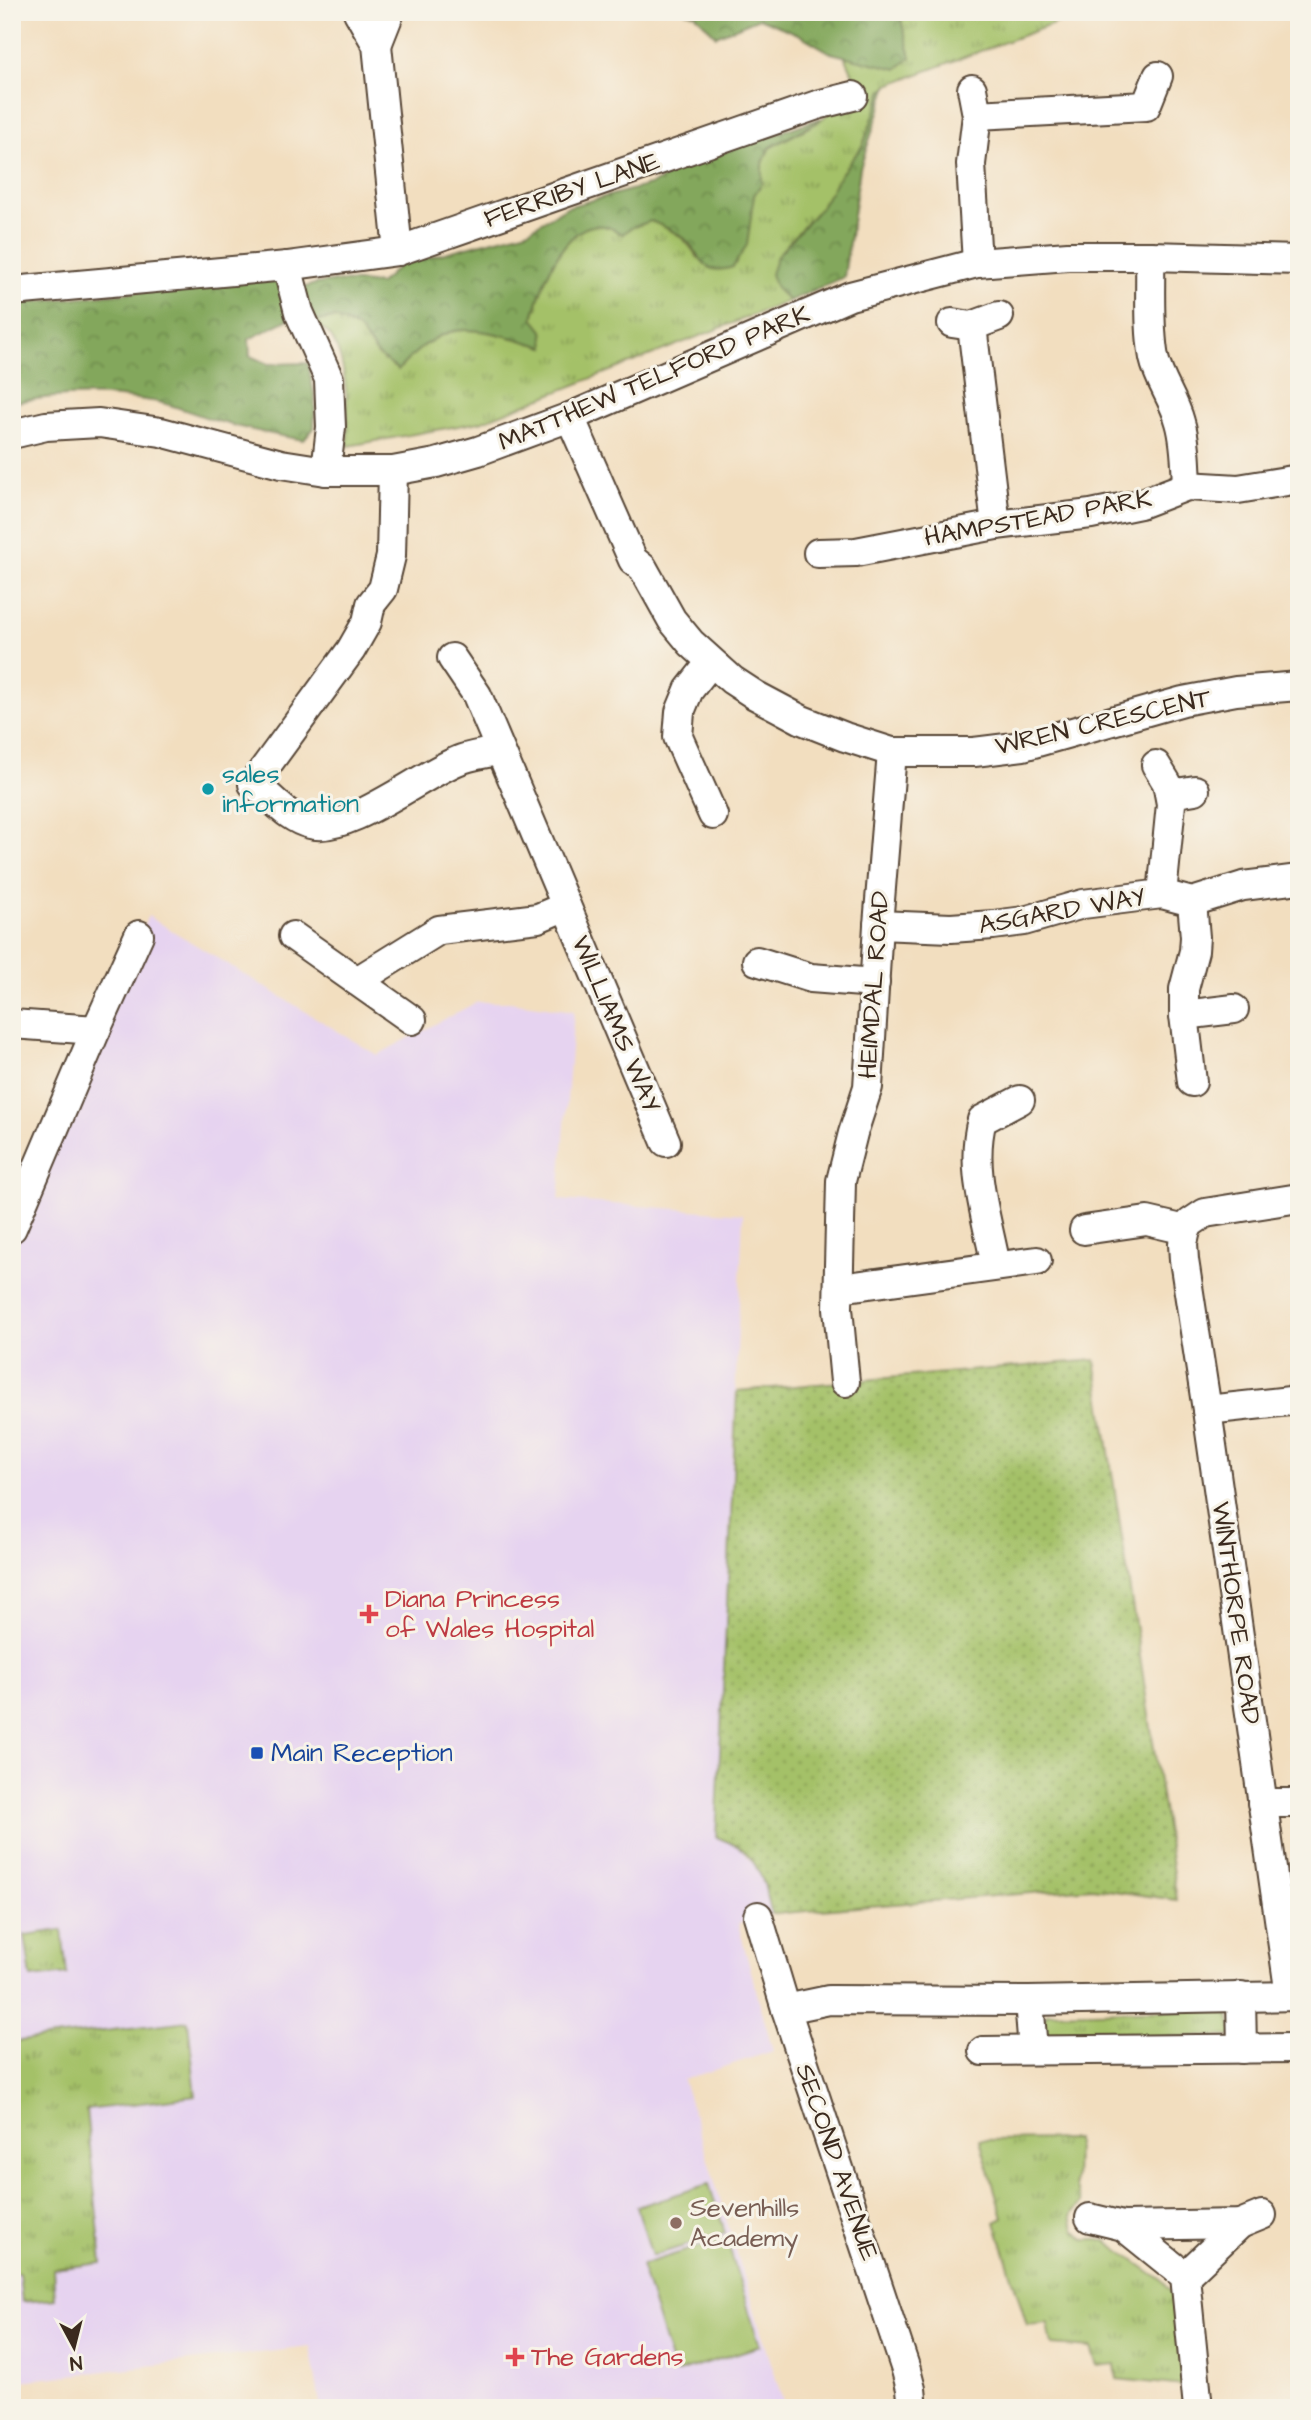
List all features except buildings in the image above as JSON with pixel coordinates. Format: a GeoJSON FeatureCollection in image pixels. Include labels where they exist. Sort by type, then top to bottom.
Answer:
{"type":"FeatureCollection","features":[{"type":"Feature","properties":{"kind":"street"},"geometry":{"type":"LineString","coordinates":[[358,12],[377,45],[398,251]]}},
{"type":"Feature","properties":{"kind":"street"},"geometry":{"type":"LineString","coordinates":[[377,45],[390,12]]}},
{"type":"Feature","properties":{"kind":"street"},"geometry":{"type":"LineString","coordinates":[[977,263],[971,164],[974,102],[1146,106],[1158,76]]}},
{"type":"Feature","properties":{"kind":"street","name":"FERRIBY LANE"},"geometry":{"type":"LineString","coordinates":[[12,291],[287,266],[398,251],[817,105],[853,96]]}},
{"type":"Feature","properties":{"kind":"street","name":"MATTHEW TELFORD PARK"},"geometry":{"type":"LineString","coordinates":[[12,434],[46,426],[99,423],[161,432],[281,464],[326,471],[393,471],[478,451],[570,417],[850,296],[977,263],[1068,256],[1299,261]]}},
{"type":"Feature","properties":{"kind":"street"},"geometry":{"type":"LineString","coordinates":[[1150,256],[1154,358],[1161,380],[1181,422],[1187,486]]}},
{"type":"Feature","properties":{"kind":"street"},"geometry":{"type":"LineString","coordinates":[[287,266],[299,312],[330,379],[331,426],[326,471]]}},
{"type":"Feature","properties":{"kind":"street"},"geometry":{"type":"LineString","coordinates":[[996,525],[962,324],[999,316]]}},
{"type":"Feature","properties":{"kind":"street","name":"WREN CRESCENT"},"geometry":{"type":"LineString","coordinates":[[570,417],[633,560],[643,568],[672,620],[691,643],[711,662],[755,695],[802,720],[845,737],[892,752],[974,752],[1023,746],[1131,718],[1183,701],[1236,691],[1299,686]]}},
{"type":"Feature","properties":{"kind":"street"},"geometry":{"type":"LineString","coordinates":[[393,471],[391,556],[383,589],[371,604],[367,622],[351,650],[253,784],[269,794],[287,814],[312,825],[334,824],[367,811],[461,759],[499,751]]}},
{"type":"Feature","properties":{"kind":"street","name":"HAMPSTEAD PARK"},"geometry":{"type":"LineString","coordinates":[[818,554],[856,552],[996,525],[1091,514],[1140,504],[1187,486],[1238,489],[1299,479]]}},
{"type":"Feature","properties":{"kind":"street","name":"WILLIAMS WAY"},"geometry":{"type":"LineString","coordinates":[[452,658],[477,695],[666,1142]]}},
{"type":"Feature","properties":{"kind":"street"},"geometry":{"type":"LineString","coordinates":[[711,662],[689,690],[680,712],[678,737],[713,816]]}},
{"type":"Feature","properties":{"kind":"street","name":"HEIMDAL ROAD"},"geometry":{"type":"LineString","coordinates":[[845,1382],[838,1308],[841,1181],[868,1087],[892,752]]}},
{"type":"Feature","properties":{"kind":"street","name":"ASGARD WAY"},"geometry":{"type":"LineString","coordinates":[[1156,765],[1167,783],[1183,792],[1170,825],[1162,894]]}},
{"type":"Feature","properties":{"kind":"street"},"geometry":{"type":"LineString","coordinates":[[1192,1082],[1184,1015],[1184,989],[1194,951],[1192,902],[1243,886],[1299,879]]}},
{"type":"Feature","properties":{"kind":"street","name":"ASGARD WAY"},"geometry":{"type":"LineString","coordinates":[[878,925],[951,928],[993,925],[1024,921],[1083,904],[1162,894],[1192,902]]}},
{"type":"Feature","properties":{"kind":"street","name":"WILLIAMS WAY"},"geometry":{"type":"LineString","coordinates":[[357,981],[439,930],[538,918],[566,906]]}},
{"type":"Feature","properties":{"kind":"street"},"geometry":{"type":"LineString","coordinates":[[12,1228],[139,936]]}},
{"type":"Feature","properties":{"kind":"street"},"geometry":{"type":"LineString","coordinates":[[293,936],[412,1020]]}},
{"type":"Feature","properties":{"kind":"street"},"geometry":{"type":"LineString","coordinates":[[757,961],[811,978],[875,983]]}},
{"type":"Feature","properties":{"kind":"street"},"geometry":{"type":"LineString","coordinates":[[1184,1015],[1234,1009]]}},
{"type":"Feature","properties":{"kind":"street"},"geometry":{"type":"LineString","coordinates":[[12,1024],[96,1030]]}},
{"type":"Feature","properties":{"kind":"street"},"geometry":{"type":"LineString","coordinates":[[996,1266],[976,1168],[977,1138],[982,1120],[1020,1100]]}},
{"type":"Feature","properties":{"kind":"street"},"geometry":{"type":"LineString","coordinates":[[1084,1230],[1147,1221],[1186,1230],[1190,1223],[1205,1213],[1299,1198]]}},
{"type":"Feature","properties":{"kind":"street","name":"WINTHORPE ROAD"},"geometry":{"type":"LineString","coordinates":[[1186,1230],[1184,1260],[1262,1803],[1294,1996]]}},
{"type":"Feature","properties":{"kind":"street"},"geometry":{"type":"LineString","coordinates":[[840,1288],[1037,1261]]}},
{"type":"Feature","properties":{"kind":"street"},"geometry":{"type":"LineString","coordinates":[[1207,1410],[1299,1401]]}},
{"type":"Feature","properties":{"kind":"street"},"geometry":{"type":"LineString","coordinates":[[1262,1803],[1299,1803]]}},
{"type":"Feature","properties":{"kind":"street","name":"SECOND AVENUE"},"geometry":{"type":"LineString","coordinates":[[758,1916],[786,2009],[909,2379],[913,2408]]}},
{"type":"Feature","properties":{"kind":"street"},"geometry":{"type":"LineString","coordinates":[[1241,1996],[1242,2049]]}},
{"type":"Feature","properties":{"kind":"street"},"geometry":{"type":"LineString","coordinates":[[786,2009],[828,2000],[1029,2001],[1294,1996]]}},
{"type":"Feature","properties":{"kind":"street"},"geometry":{"type":"LineString","coordinates":[[1029,2001],[1033,2050]]}},
{"type":"Feature","properties":{"kind":"street"},"geometry":{"type":"LineString","coordinates":[[983,2051],[1299,2048]]}},
{"type":"Feature","properties":{"kind":"street"},"geometry":{"type":"LineString","coordinates":[[1090,2218],[1123,2226],[1251,2220],[1185,2276]]}},
{"type":"Feature","properties":{"kind":"street"},"geometry":{"type":"LineString","coordinates":[[1123,2226],[1185,2276],[1198,2408]]}},
{"type":"Feature","properties":{"kind":"shaded area","name":"Diana Princess of Wales Hospital"},"geometry":{"type":"Polygon","coordinates":[[[148,916],[377,1055],[477,1002],[509,1002],[574,1011],[559,1200],[743,1214],[716,1837],[739,1847],[758,1869],[768,1893],[771,1914],[738,1924],[773,2051],[683,2080],[785,2408],[321,2408],[310,2347],[12,2382],[12,1215],[15,1215],[148,916]]]}},
{"type":"Feature","properties":{"kind":"green space"},"geometry":{"type":"Polygon","coordinates":[[[685,12],[899,12],[911,57],[897,69],[831,53],[798,34],[759,18],[716,36],[695,14],[685,12]]]}},
{"type":"Feature","properties":{"kind":"green space"},"geometry":{"type":"Polygon","coordinates":[[[887,12],[1086,12],[888,85],[883,90],[863,145],[821,207],[777,256],[776,288],[789,301],[480,422],[348,446],[342,362],[330,335],[310,322],[335,318],[358,328],[378,355],[398,370],[426,344],[458,330],[483,331],[545,347],[543,331],[533,319],[537,303],[552,267],[574,236],[588,227],[604,226],[622,234],[651,221],[678,235],[698,258],[750,214],[754,195],[762,183],[762,166],[769,148],[817,123],[859,88],[841,47],[887,12]]]}},
{"type":"Feature","properties":{"kind":"green space"},"geometry":{"type":"Polygon","coordinates":[[[888,85],[860,168],[844,277],[789,301],[776,288],[771,274],[777,256],[821,207],[863,145],[883,90],[888,85]]]}},
{"type":"Feature","properties":{"kind":"green space"},"geometry":{"type":"Polygon","coordinates":[[[821,118],[769,148],[762,166],[762,183],[754,195],[747,245],[733,267],[714,270],[709,268],[682,237],[651,221],[622,234],[604,226],[588,227],[574,236],[552,266],[533,318],[543,331],[545,347],[483,331],[458,330],[426,344],[398,370],[378,355],[358,328],[335,318],[310,322],[303,288],[330,282],[380,284],[400,265],[527,231],[567,207],[653,184],[689,164],[821,118]]]}},
{"type":"Feature","properties":{"kind":"green space"},"geometry":{"type":"Polygon","coordinates":[[[268,279],[278,282],[289,319],[249,339],[250,356],[268,364],[308,363],[315,399],[314,428],[304,440],[236,426],[168,404],[134,398],[65,396],[12,403],[12,304],[268,279]]]}},
{"type":"Feature","properties":{"kind":"green space"},"geometry":{"type":"Polygon","coordinates":[[[1095,1360],[1177,1900],[1093,1888],[771,1914],[764,1886],[751,1858],[737,1846],[716,1837],[737,1391],[1095,1360]]]}},
{"type":"Feature","properties":{"kind":"green space"},"geometry":{"type":"Polygon","coordinates":[[[62,1930],[67,1974],[31,1978],[25,1935],[62,1930]]]}},
{"type":"Feature","properties":{"kind":"green space"},"geometry":{"type":"Polygon","coordinates":[[[1228,2009],[1233,2036],[1046,2038],[1042,2024],[1047,2013],[1228,2009]]]}},
{"type":"Feature","properties":{"kind":"green space"},"geometry":{"type":"Polygon","coordinates":[[[188,2021],[196,2096],[86,2110],[102,2263],[53,2269],[55,2299],[22,2302],[19,2273],[12,2273],[12,2042],[188,2021]]]}},
{"type":"Feature","properties":{"kind":"green space"},"geometry":{"type":"Polygon","coordinates":[[[1076,2139],[1075,2185],[1081,2203],[1071,2215],[1074,2229],[1085,2240],[1105,2240],[1164,2282],[1174,2295],[1184,2386],[1117,2379],[1115,2364],[1097,2366],[1091,2348],[1052,2345],[1048,2323],[1027,2325],[995,2222],[1003,2218],[980,2140],[1076,2139]]]}},
{"type":"Feature","properties":{"kind":"green space"},"geometry":{"type":"Polygon","coordinates":[[[709,2184],[725,2233],[652,2256],[637,2207],[709,2184]]]}},
{"type":"Feature","properties":{"kind":"green space"},"geometry":{"type":"Polygon","coordinates":[[[726,2238],[760,2346],[675,2373],[641,2265],[726,2238]]]}},
{"type":"Feature","properties":{"kind":"place","name":"sales information"},"geometry":{"type":"Point","coordinates":[208,789]}},
{"type":"Feature","properties":{"kind":"place","name":"Diana Princess of Wales Hospital"},"geometry":{"type":"Point","coordinates":[369,1614]}},
{"type":"Feature","properties":{"kind":"place","name":"Main Reception"},"geometry":{"type":"Point","coordinates":[257,1753]}},
{"type":"Feature","properties":{"kind":"place","name":"Sevenhills Academy"},"geometry":{"type":"Point","coordinates":[676,2223]}},
{"type":"Feature","properties":{"kind":"place","name":"The Gardens"},"geometry":{"type":"Point","coordinates":[515,2357]}}]}
